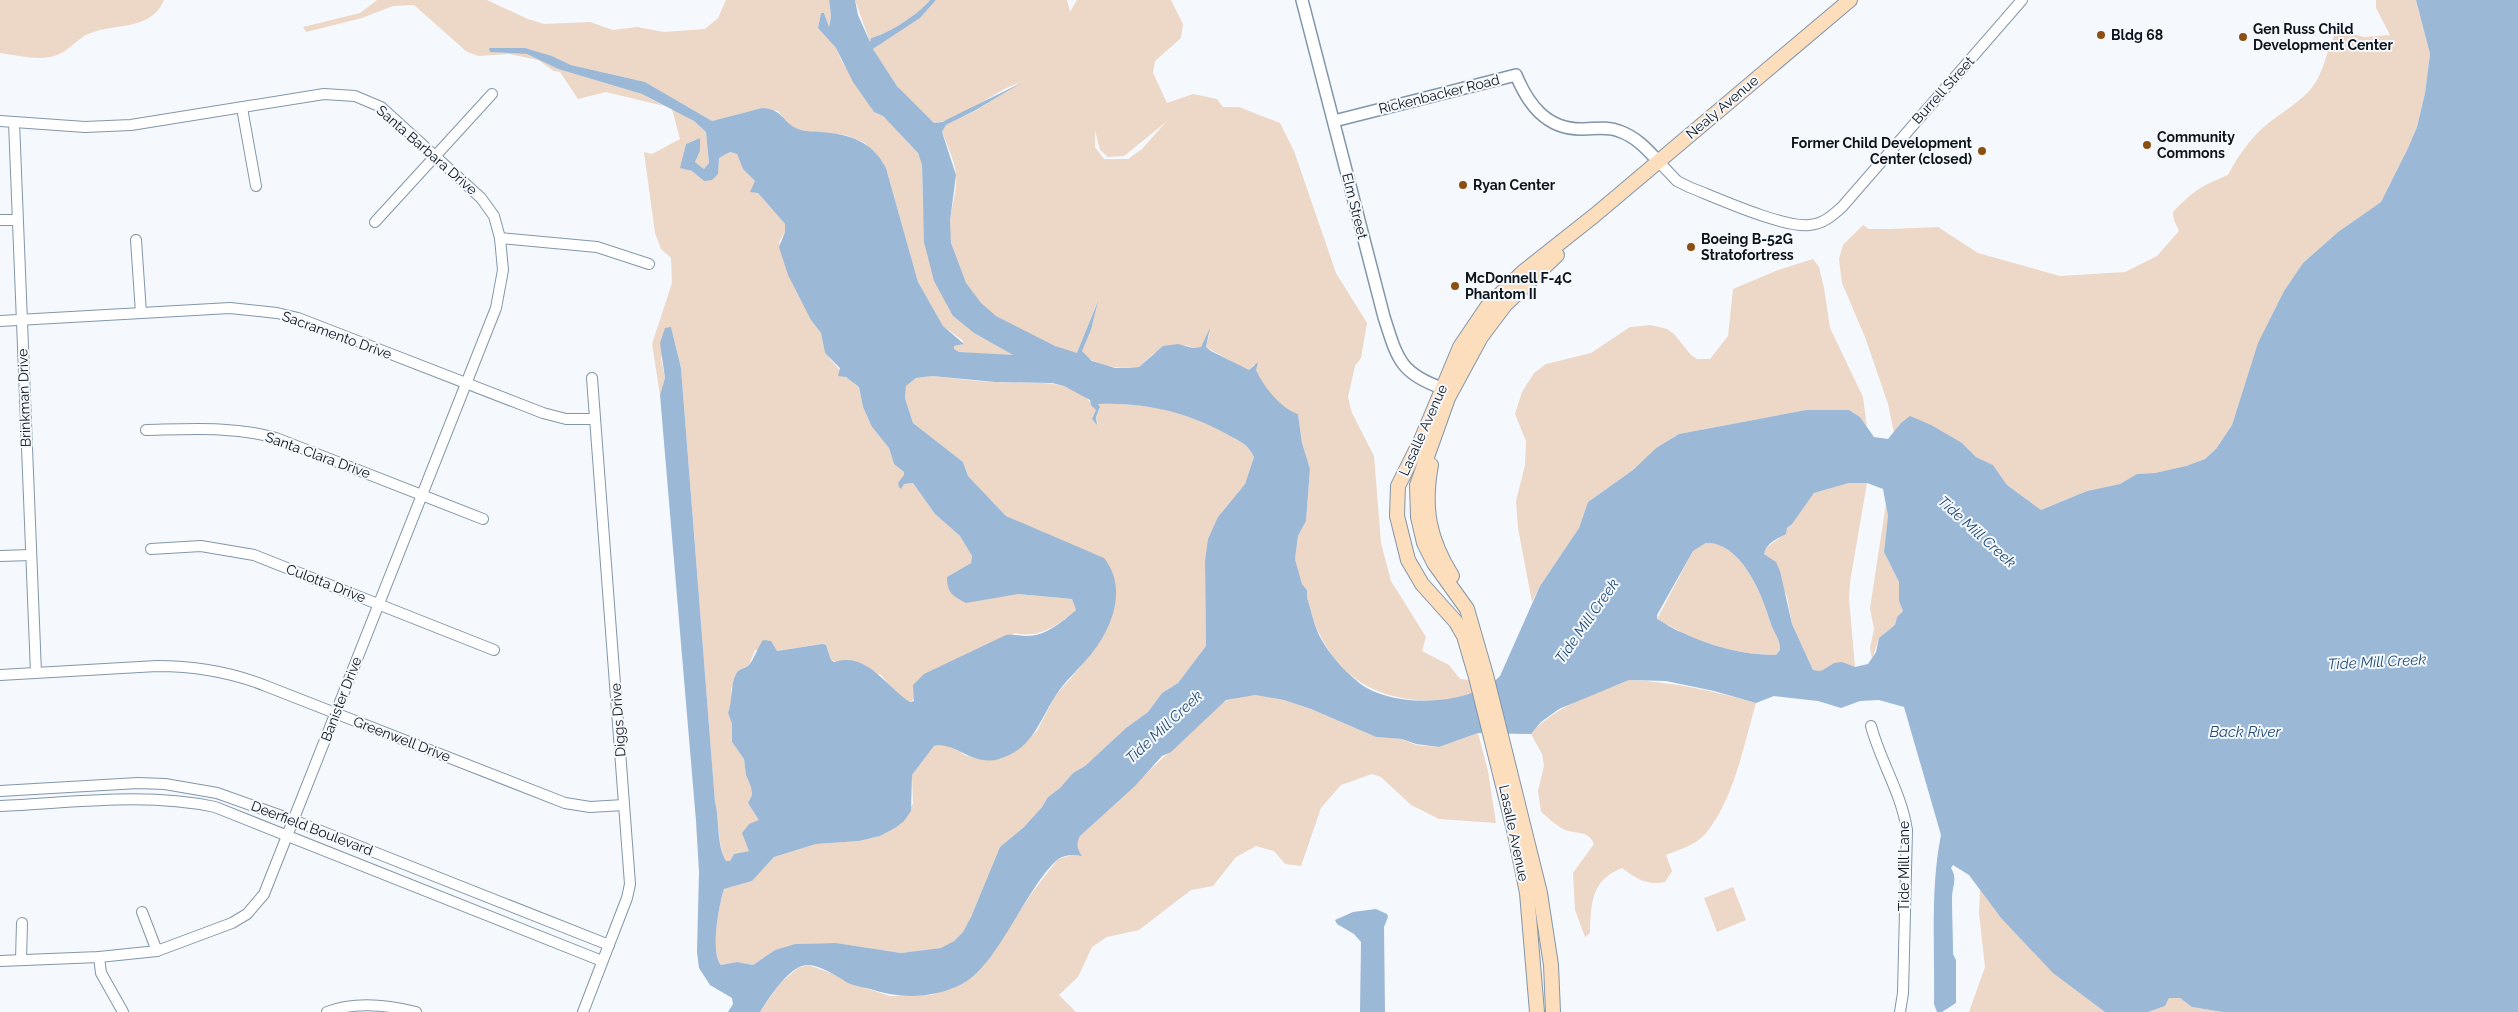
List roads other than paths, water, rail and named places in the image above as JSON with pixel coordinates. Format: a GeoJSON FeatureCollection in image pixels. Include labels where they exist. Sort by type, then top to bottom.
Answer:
{"type":"FeatureCollection","features":[{"type":"Feature","properties":{"kind":"main road","name":"Nealy Avenue"},"geometry":{"type":"LineString","coordinates":[[1595,215],[1850,0]]}},
{"type":"Feature","properties":{"kind":"main road","name":"Lasalle Avenue"},"geometry":{"type":"LineString","coordinates":[[1481,676],[1456,622],[1429,593],[1413,571],[1403,544],[1397,516],[1397,497],[1401,476],[1421,440],[1460,347],[1487,307],[1523,272],[1595,215]]}},
{"type":"Feature","properties":{"kind":"main road","name":"Lasalle Avenue"},"geometry":{"type":"LineString","coordinates":[[1553,1012],[1551,965],[1540,893],[1481,676],[1473,628],[1467,609],[1434,563],[1424,543],[1420,528],[1417,485],[1448,398],[1492,321],[1595,215]]}},
{"type":"Feature","properties":{"kind":"main road","name":"Lasalle Avenue"},"geometry":{"type":"LineString","coordinates":[[1436,433],[1412,478],[1409,497],[1412,530],[1428,570],[1456,601],[1473,628]]}},
{"type":"Feature","properties":{"kind":"main road","name":"Lasalle Avenue"},"geometry":{"type":"LineString","coordinates":[[1502,757],[1526,892],[1537,1012]]}},
{"type":"Feature","properties":{"kind":"street","name":"Elm Street"},"geometry":{"type":"LineString","coordinates":[[1302,0],[1395,353],[1410,373],[1425,382],[1442,388]]}},
{"type":"Feature","properties":{"kind":"street","name":"Burrell Street"},"geometry":{"type":"LineString","coordinates":[[1658,161],[1677,181],[1689,188],[1783,222],[1800,225],[1820,223],[1831,217],[1842,206],[2022,0]]}},
{"type":"Feature","properties":{"kind":"street","name":"Rickenbacker Road"},"geometry":{"type":"LineString","coordinates":[[1334,121],[1516,75],[1524,96],[1536,111],[1550,121],[1565,128],[1617,130],[1637,139],[1658,161]]}},
{"type":"Feature","properties":{"kind":"street","name":"Santa Barbara Drive"},"geometry":{"type":"LineString","coordinates":[[0,121],[107,127],[155,122],[324,94],[355,96],[381,107],[481,198],[494,216],[500,238]]}},
{"type":"Feature","properties":{"kind":"street"},"geometry":{"type":"LineString","coordinates":[[375,222],[492,94]]}},
{"type":"Feature","properties":{"kind":"street"},"geometry":{"type":"LineString","coordinates":[[242,108],[256,186]]}},
{"type":"Feature","properties":{"kind":"street","name":"Brinkman Drive"},"geometry":{"type":"LineString","coordinates":[[14,122],[36,673]]}},
{"type":"Feature","properties":{"kind":"street"},"geometry":{"type":"LineString","coordinates":[[0,220],[17,220]]}},
{"type":"Feature","properties":{"kind":"street"},"geometry":{"type":"LineString","coordinates":[[500,238],[597,248],[649,264]]}},
{"type":"Feature","properties":{"kind":"street","name":"Banister Drive"},"geometry":{"type":"LineString","coordinates":[[0,962],[99,957],[157,951],[232,923],[247,914],[264,894],[421,494],[467,383],[499,296],[503,270],[500,238]]}},
{"type":"Feature","properties":{"kind":"street"},"geometry":{"type":"LineString","coordinates":[[136,240],[141,313]]}},
{"type":"Feature","properties":{"kind":"street","name":"Sacramento Drive"},"geometry":{"type":"LineString","coordinates":[[0,321],[230,308],[277,313],[298,318],[543,413],[566,419],[594,419]]}},
{"type":"Feature","properties":{"kind":"street","name":"Diggs Drive"},"geometry":{"type":"LineString","coordinates":[[583,1012],[627,898],[630,884],[592,378]]}},
{"type":"Feature","properties":{"kind":"street","name":"Santa Clara Drive"},"geometry":{"type":"LineString","coordinates":[[146,430],[225,428],[254,432],[276,438],[483,519]]}},
{"type":"Feature","properties":{"kind":"street","name":"Culotta Drive"},"geometry":{"type":"LineString","coordinates":[[151,549],[201,546],[254,556],[379,603],[494,650]]}},
{"type":"Feature","properties":{"kind":"street"},"geometry":{"type":"LineString","coordinates":[[0,556],[31,555]]}},
{"type":"Feature","properties":{"kind":"street","name":"Greenwell Drive"},"geometry":{"type":"LineString","coordinates":[[0,675],[157,666],[207,669],[246,678],[565,802],[590,807],[624,805]]}},
{"type":"Feature","properties":{"kind":"street","name":"Tide Mill Lane"},"geometry":{"type":"LineString","coordinates":[[1871,726],[1877,749],[1903,806],[1907,830],[1903,993],[1900,1012]]}},
{"type":"Feature","properties":{"kind":"street","name":"Deerfield Boulevard"},"geometry":{"type":"LineString","coordinates":[[0,791],[138,783],[165,784],[217,793],[293,820],[609,945]]}},
{"type":"Feature","properties":{"kind":"street","name":"Deerfield Boulevard"},"geometry":{"type":"LineString","coordinates":[[0,806],[138,798],[165,799],[215,807],[602,961]]}},
{"type":"Feature","properties":{"kind":"street"},"geometry":{"type":"LineString","coordinates":[[142,912],[157,951]]}},
{"type":"Feature","properties":{"kind":"street"},"geometry":{"type":"LineString","coordinates":[[21,960],[22,923]]}},
{"type":"Feature","properties":{"kind":"street"},"geometry":{"type":"LineString","coordinates":[[99,957],[101,973],[122,1012]]}},
{"type":"Feature","properties":{"kind":"street"},"geometry":{"type":"LineString","coordinates":[[328,1012],[364,1006],[384,1006],[416,1012]]}},
{"type":"Feature","properties":{"kind":"water","name":"Back River"},"geometry":{"type":"Polygon","coordinates":[[[829,0],[855,0],[858,15],[870,42],[871,38],[894,28],[911,17],[930,0],[936,0],[920,18],[873,49],[897,86],[934,123],[942,122],[1021,83],[946,125],[942,132],[956,175],[950,221],[951,243],[966,283],[981,303],[996,316],[1055,346],[1077,353],[1098,301],[1091,330],[1082,351],[1092,361],[1115,368],[1139,367],[1163,346],[1178,344],[1193,348],[1201,347],[1210,328],[1206,347],[1211,351],[1249,370],[1258,362],[1256,370],[1268,390],[1285,407],[1298,414],[1302,443],[1310,469],[1306,521],[1298,536],[1295,559],[1302,584],[1307,590],[1314,622],[1323,643],[1346,672],[1371,690],[1408,700],[1429,701],[1450,699],[1470,694],[1487,686],[1500,676],[1540,586],[1579,528],[1588,502],[1633,470],[1656,448],[1679,434],[1806,410],[1849,410],[1860,417],[1874,437],[1888,439],[1901,423],[1910,416],[1931,425],[1962,443],[1976,457],[1993,465],[2007,485],[2041,510],[2087,491],[2120,484],[2137,474],[2155,473],[2186,466],[2205,459],[2216,449],[2232,425],[2258,343],[2284,291],[2303,263],[2338,232],[2381,202],[2408,148],[2417,127],[2425,93],[2430,54],[2416,0],[2518,0],[2518,1012],[2223,1012],[2192,1007],[2180,998],[2169,998],[2165,1006],[2148,1012],[2105,1012],[2053,973],[2001,918],[1969,875],[1953,865],[1951,868],[1954,879],[1952,905],[1953,954],[1956,960],[1956,1003],[1942,1012],[1937,1012],[1934,1004],[1934,897],[1941,835],[1904,707],[1879,700],[1860,701],[1841,708],[1818,701],[1774,696],[1756,703],[1714,691],[1666,681],[1629,680],[1559,709],[1541,722],[1531,734],[1478,733],[1439,747],[1416,744],[1402,739],[1376,737],[1311,709],[1284,700],[1255,695],[1226,700],[1171,752],[1162,756],[1135,786],[1080,836],[1078,846],[1082,856],[1069,855],[1057,860],[1034,889],[988,961],[962,984],[928,995],[893,995],[848,983],[834,974],[812,965],[807,965],[793,971],[787,977],[774,991],[760,1012],[728,1012],[733,1004],[732,998],[710,985],[699,968],[697,952],[699,872],[696,821],[660,395],[665,378],[660,343],[665,328],[671,327],[681,368],[715,802],[719,840],[726,861],[730,861],[734,854],[749,851],[742,833],[749,824],[759,820],[748,803],[752,795],[751,787],[746,775],[744,759],[732,742],[732,724],[728,713],[736,674],[751,663],[763,640],[771,641],[777,651],[826,645],[831,660],[834,662],[856,661],[866,666],[910,702],[914,701],[913,685],[924,674],[1006,635],[1026,636],[1040,634],[1059,624],[1076,610],[1072,599],[1018,594],[966,603],[952,593],[948,587],[947,577],[971,563],[972,556],[960,536],[935,514],[913,483],[904,484],[901,489],[899,487],[898,483],[904,472],[894,464],[889,448],[872,427],[863,407],[859,387],[846,377],[838,376],[840,368],[825,353],[821,333],[811,320],[788,275],[779,247],[785,232],[785,224],[758,193],[750,192],[755,181],[743,169],[737,154],[730,152],[719,158],[718,174],[712,180],[704,181],[692,171],[680,168],[686,144],[700,138],[700,151],[695,162],[704,169],[709,163],[706,132],[694,121],[642,94],[558,69],[527,54],[490,52],[489,48],[525,48],[552,56],[571,65],[645,82],[712,121],[762,108],[769,109],[779,113],[788,123],[801,130],[850,137],[867,145],[874,151],[886,168],[918,282],[943,326],[964,344],[954,346],[954,349],[959,352],[1013,355],[974,333],[953,316],[934,281],[924,242],[922,165],[918,153],[883,116],[874,112],[853,82],[836,48],[818,28],[821,13],[824,13],[829,27],[831,16],[829,0]],[[932,376],[916,378],[906,386],[905,398],[913,423],[963,462],[968,476],[1006,516],[1104,558],[1111,570],[1115,583],[1116,596],[1110,623],[1096,647],[1060,690],[1034,733],[1020,748],[1011,754],[989,761],[980,760],[942,745],[934,746],[912,775],[911,811],[904,821],[895,828],[880,836],[859,841],[816,844],[774,857],[752,881],[724,889],[718,917],[716,940],[716,951],[721,965],[737,962],[753,965],[775,950],[795,944],[836,943],[901,953],[941,948],[954,941],[963,932],[971,917],[1000,847],[1024,827],[1042,807],[1048,797],[1060,788],[1073,773],[1085,766],[1126,728],[1148,712],[1162,693],[1178,683],[1206,646],[1205,561],[1208,539],[1218,517],[1245,484],[1254,457],[1247,447],[1236,439],[1201,421],[1151,407],[1098,404],[1100,407],[1096,417],[1097,425],[1092,419],[1096,410],[1091,405],[1090,400],[1064,386],[1052,383],[995,382],[932,376]],[[1849,483],[1814,493],[1792,524],[1787,528],[1786,534],[1769,544],[1764,554],[1776,562],[1780,571],[1792,624],[1813,670],[1821,671],[1834,663],[1842,662],[1855,667],[1868,664],[1876,652],[1879,638],[1895,625],[1897,617],[1903,611],[1899,601],[1899,582],[1884,552],[1888,516],[1883,489],[1867,483],[1849,483]],[[1706,543],[1693,551],[1657,615],[1657,619],[1703,642],[1739,651],[1776,655],[1780,650],[1778,638],[1771,625],[1762,597],[1740,560],[1730,551],[1718,545],[1706,543]]]}},
{"type":"Feature","properties":{"kind":"water"},"geometry":{"type":"Polygon","coordinates":[[[1376,909],[1387,914],[1388,917],[1384,927],[1385,1012],[1360,1012],[1361,942],[1354,934],[1337,924],[1335,920],[1353,912],[1376,909]]]}},
{"type":"Feature","properties":{"kind":"place","name":"Bldg 68"},"geometry":{"type":"Point","coordinates":[2101,35]}},
{"type":"Feature","properties":{"kind":"place","name":"Gen Russ Child Development Center"},"geometry":{"type":"Point","coordinates":[2243,37]}},
{"type":"Feature","properties":{"kind":"place","name":"Community Commons"},"geometry":{"type":"Point","coordinates":[2147,145]}},
{"type":"Feature","properties":{"kind":"place","name":"Former Child Development Center (closed)"},"geometry":{"type":"Point","coordinates":[1982,151]}},
{"type":"Feature","properties":{"kind":"place","name":"Ryan Center"},"geometry":{"type":"Point","coordinates":[1463,185]}},
{"type":"Feature","properties":{"kind":"place","name":"Boeing B-52G Stratofortress"},"geometry":{"type":"Point","coordinates":[1691,247]}},
{"type":"Feature","properties":{"kind":"place","name":"McDonnell F-4C Phantom II"},"geometry":{"type":"Point","coordinates":[1455,286]}},
{"type":"Feature","properties":{"kind":"water label","name":"Tide Mill Creek"},"geometry":{"type":"Point","coordinates":[1977,532]}},
{"type":"Feature","properties":{"kind":"water label","name":"Tide Mill Creek"},"geometry":{"type":"Point","coordinates":[1587,621]}},
{"type":"Feature","properties":{"kind":"water label","name":"Tide Mill Creek"},"geometry":{"type":"Point","coordinates":[2377,662]}},
{"type":"Feature","properties":{"kind":"water label","name":"Tide Mill Creek"},"geometry":{"type":"Point","coordinates":[1164,727]}}]}
